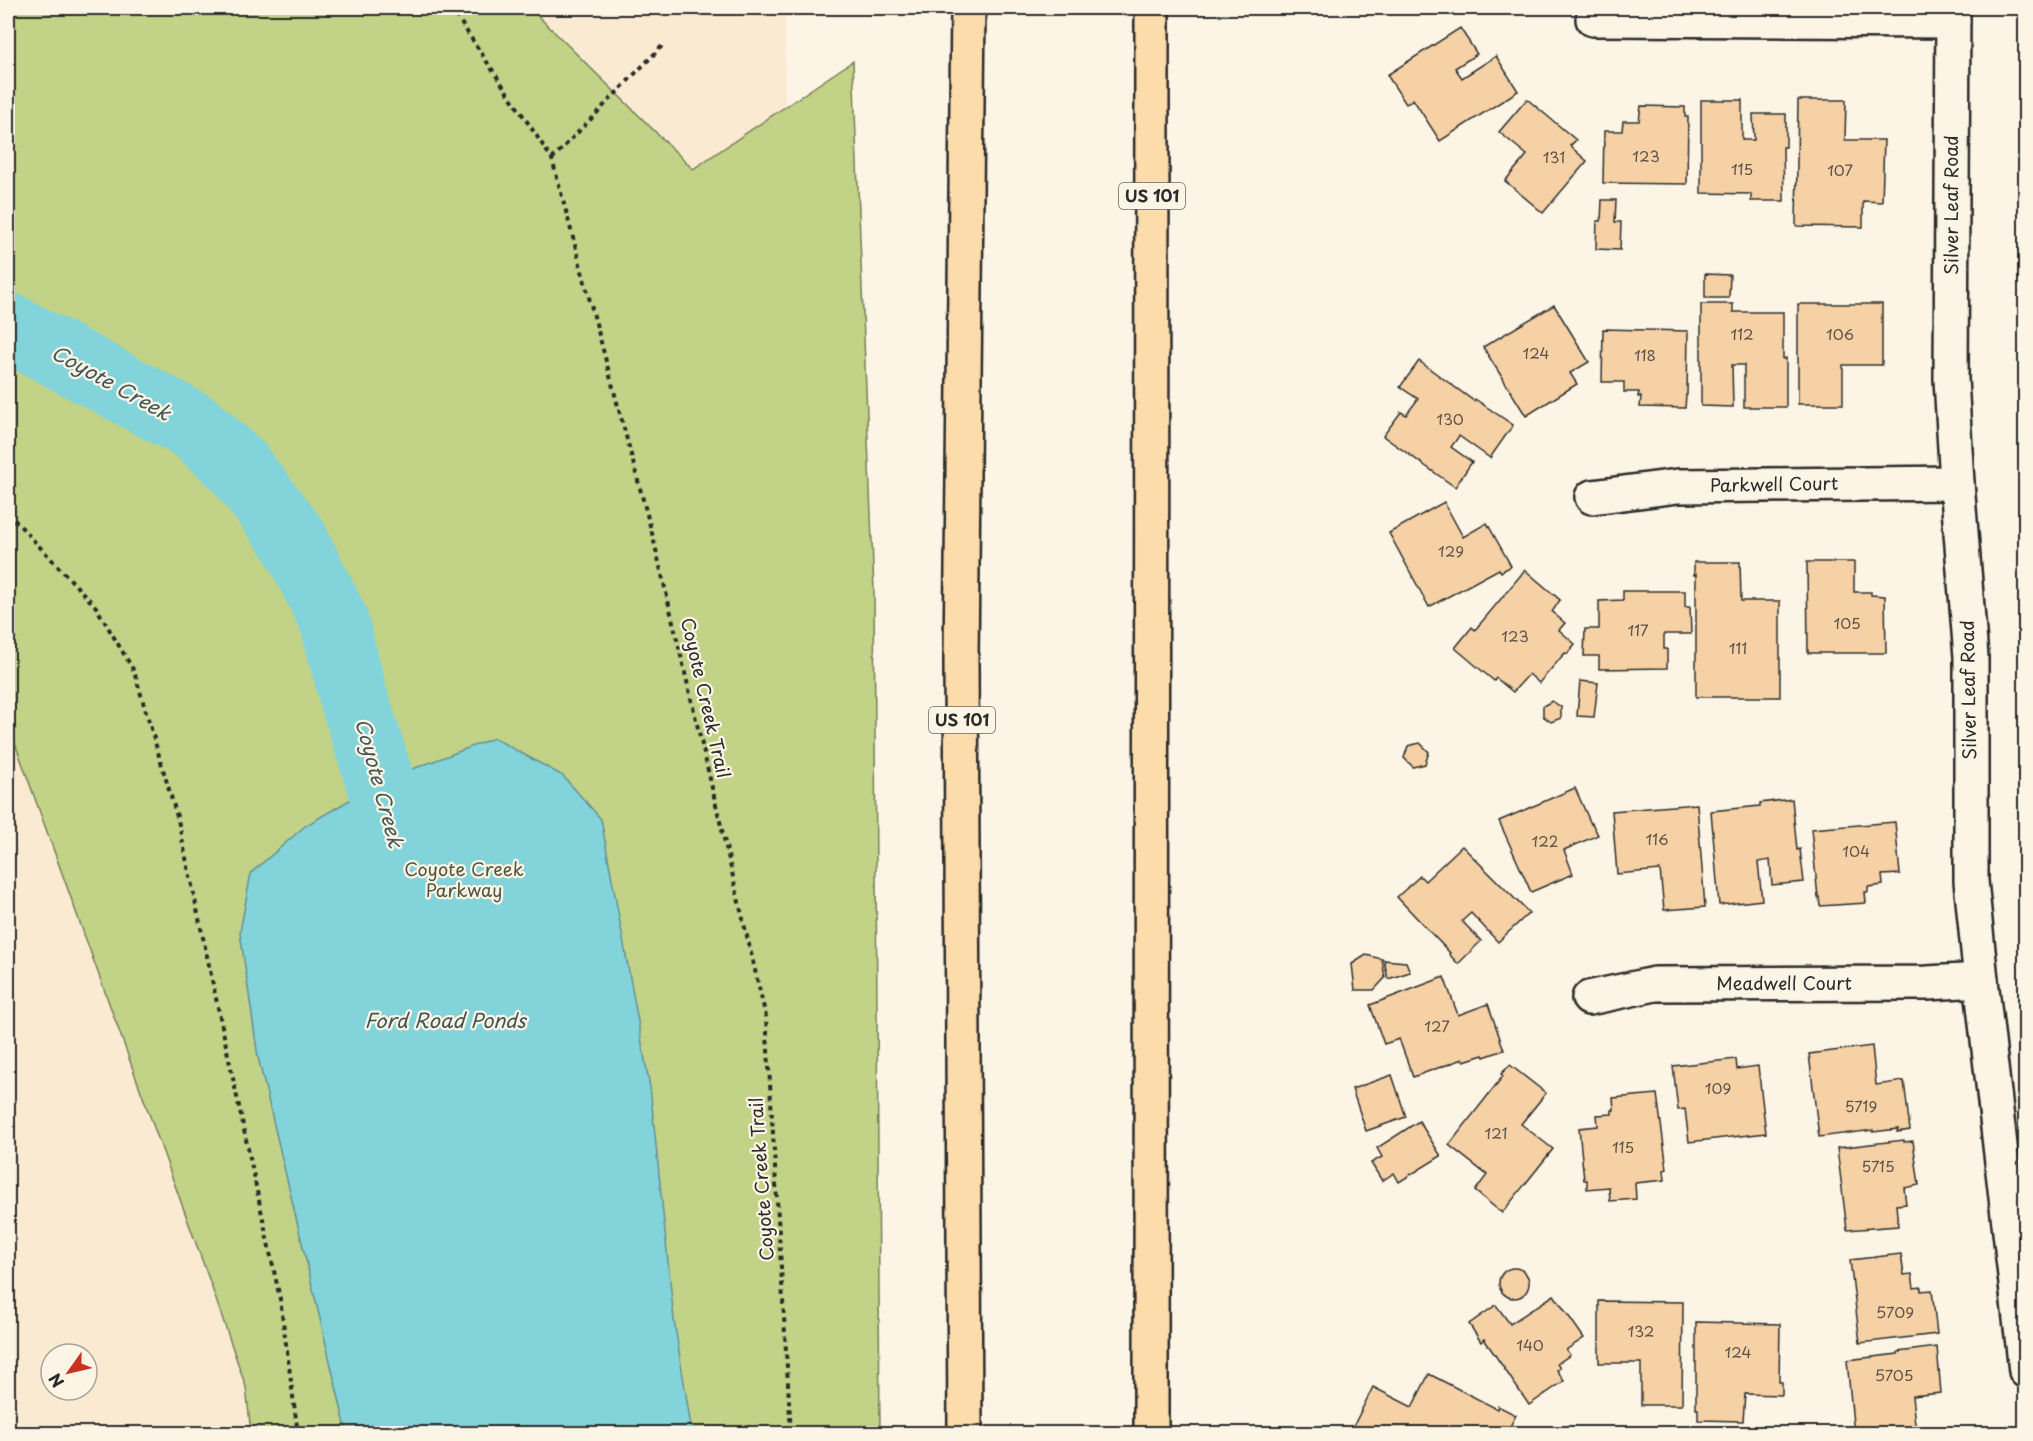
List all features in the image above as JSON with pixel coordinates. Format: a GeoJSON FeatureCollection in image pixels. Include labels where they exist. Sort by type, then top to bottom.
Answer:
{"type":"FeatureCollection","features":[{"type":"Feature","properties":{"kind":"highway","name":"US 101"},"geometry":{"type":"LineString","coordinates":[[965,1434],[961,660],[968,8]]}},
{"type":"Feature","properties":{"kind":"highway","name":"US 101"},"geometry":{"type":"LineString","coordinates":[[1151,1434],[1152,8]]}},
{"type":"Feature","properties":{"kind":"street"},"geometry":{"type":"LineString","coordinates":[[1593,19],[1953,14]]}},
{"type":"Feature","properties":{"kind":"street","name":"Silver Leaf Road"},"geometry":{"type":"LineString","coordinates":[[1953,14],[1951,379],[1971,657],[1971,881],[2025,1371]]}},
{"type":"Feature","properties":{"kind":"street","name":"Parkwell Court"},"geometry":{"type":"LineString","coordinates":[[1592,496],[1678,486],[1957,483]]}},
{"type":"Feature","properties":{"kind":"street","name":"Meadwell Court"},"geometry":{"type":"LineString","coordinates":[[1589,998],[1655,984],[1927,983],[1981,980]]}},
{"type":"Feature","properties":{"kind":"path","name":"Coyote Creek Trail"},"geometry":{"type":"LineString","coordinates":[[451,8],[552,159],[653,537],[765,1017],[791,1434]]}},
{"type":"Feature","properties":{"kind":"path"},"geometry":{"type":"LineString","coordinates":[[552,159],[662,46]]}},
{"type":"Feature","properties":{"kind":"path"},"geometry":{"type":"LineString","coordinates":[[8,513],[96,607],[134,671],[183,844],[280,1299],[298,1434]]}},
{"type":"Feature","properties":{"kind":"shaded area"},"geometry":{"type":"Polygon","coordinates":[[[530,8],[785,8],[785,107],[693,169],[530,8]]]}},
{"type":"Feature","properties":{"kind":"shaded area"},"geometry":{"type":"Polygon","coordinates":[[[8,724],[210,1282],[262,1433],[8,1433],[8,724]]]}},
{"type":"Feature","properties":{"kind":"green space","name":"Coyote Creek Parkway"},"geometry":{"type":"Polygon","coordinates":[[[8,8],[530,8],[693,169],[853,61],[874,591],[880,1433],[251,1433],[246,1387],[8,724],[8,8]]]}},
{"type":"Feature","properties":{"kind":"water","name":"Ford Road Ponds"},"geometry":{"type":"Polygon","coordinates":[[[494,738],[563,776],[601,819],[650,1087],[674,1320],[692,1433],[347,1433],[258,1057],[240,932],[251,873],[305,826],[384,780],[494,738]]]}},
{"type":"Feature","properties":{"kind":"building"},"geometry":{"type":"Polygon","coordinates":[[[1460,28],[1477,54],[1455,68],[1462,78],[1496,56],[1518,91],[1440,141],[1413,99],[1406,104],[1387,75],[1460,28]]]}},
{"type":"Feature","properties":{"kind":"building"},"geometry":{"type":"Polygon","coordinates":[[[1527,99],[1576,140],[1570,146],[1587,161],[1543,213],[1505,181],[1527,155],[1499,132],[1527,99]]]}},
{"type":"Feature","properties":{"kind":"building"},"geometry":{"type":"Polygon","coordinates":[[[1701,100],[1742,100],[1742,140],[1754,140],[1753,114],[1786,114],[1786,147],[1783,147],[1784,201],[1751,201],[1751,194],[1701,193],[1701,100]]]}},
{"type":"Feature","properties":{"kind":"building"},"geometry":{"type":"Polygon","coordinates":[[[1798,100],[1846,100],[1845,140],[1884,140],[1882,202],[1863,201],[1863,227],[1796,226],[1798,100]]]}},
{"type":"Feature","properties":{"kind":"building"},"geometry":{"type":"Polygon","coordinates":[[[1641,106],[1685,107],[1685,117],[1688,117],[1687,184],[1603,183],[1604,131],[1622,131],[1623,121],[1639,121],[1641,106]]]}},
{"type":"Feature","properties":{"kind":"building"},"geometry":{"type":"Polygon","coordinates":[[[1602,200],[1616,200],[1615,222],[1621,222],[1620,250],[1596,249],[1597,221],[1601,221],[1602,200]]]}},
{"type":"Feature","properties":{"kind":"building"},"geometry":{"type":"Polygon","coordinates":[[[1705,274],[1730,275],[1729,298],[1705,298],[1705,274]]]}},
{"type":"Feature","properties":{"kind":"building"},"geometry":{"type":"Polygon","coordinates":[[[1701,304],[1733,304],[1733,312],[1783,312],[1786,407],[1744,407],[1744,365],[1732,365],[1733,407],[1701,406],[1701,304]]]}},
{"type":"Feature","properties":{"kind":"building"},"geometry":{"type":"Polygon","coordinates":[[[1798,304],[1882,304],[1882,365],[1843,365],[1843,404],[1798,404],[1798,304]]]}},
{"type":"Feature","properties":{"kind":"building"},"geometry":{"type":"Polygon","coordinates":[[[1554,305],[1589,362],[1570,373],[1577,384],[1526,416],[1483,347],[1554,305]]]}},
{"type":"Feature","properties":{"kind":"building"},"geometry":{"type":"Polygon","coordinates":[[[1603,329],[1688,331],[1685,408],[1640,407],[1639,392],[1624,392],[1624,382],[1602,382],[1603,329]]]}},
{"type":"Feature","properties":{"kind":"building"},"geometry":{"type":"Polygon","coordinates":[[[1419,361],[1474,401],[1475,399],[1513,425],[1490,458],[1459,436],[1451,447],[1472,462],[1455,487],[1383,436],[1401,412],[1406,415],[1418,399],[1400,387],[1419,361]]]}},
{"type":"Feature","properties":{"kind":"building"},"geometry":{"type":"Polygon","coordinates":[[[1444,502],[1463,537],[1487,523],[1511,566],[1501,572],[1499,569],[1429,607],[1389,533],[1444,502]]]}},
{"type":"Feature","properties":{"kind":"building"},"geometry":{"type":"Polygon","coordinates":[[[1694,562],[1740,562],[1741,601],[1780,601],[1780,697],[1696,697],[1696,574],[1694,575],[1694,562]]]}},
{"type":"Feature","properties":{"kind":"building"},"geometry":{"type":"Polygon","coordinates":[[[1807,562],[1854,562],[1854,592],[1871,592],[1871,595],[1885,596],[1886,653],[1808,653],[1807,562]]]}},
{"type":"Feature","properties":{"kind":"building"},"geometry":{"type":"Polygon","coordinates":[[[1525,570],[1560,600],[1552,612],[1565,623],[1559,630],[1575,644],[1539,683],[1529,674],[1513,692],[1496,678],[1494,681],[1455,648],[1472,627],[1475,630],[1525,570]]]}},
{"type":"Feature","properties":{"kind":"building"},"geometry":{"type":"Polygon","coordinates":[[[1623,591],[1685,591],[1685,607],[1690,607],[1691,634],[1664,634],[1667,668],[1599,669],[1599,656],[1584,656],[1585,629],[1599,629],[1599,601],[1623,600],[1623,591]]]}},
{"type":"Feature","properties":{"kind":"building"},"geometry":{"type":"Polygon","coordinates":[[[1580,681],[1598,683],[1594,717],[1577,716],[1580,681]]]}},
{"type":"Feature","properties":{"kind":"building"},"geometry":{"type":"Polygon","coordinates":[[[1552,701],[1561,707],[1561,718],[1551,722],[1543,716],[1543,706],[1552,701]]]}},
{"type":"Feature","properties":{"kind":"building"},"geometry":{"type":"Polygon","coordinates":[[[1420,743],[1429,752],[1425,764],[1413,767],[1404,758],[1408,746],[1420,743]]]}},
{"type":"Feature","properties":{"kind":"building"},"geometry":{"type":"Polygon","coordinates":[[[1575,788],[1598,835],[1564,850],[1573,874],[1531,892],[1499,821],[1575,788]]]}},
{"type":"Feature","properties":{"kind":"building"},"geometry":{"type":"Polygon","coordinates":[[[1792,799],[1797,850],[1800,849],[1804,882],[1772,885],[1770,860],[1758,862],[1762,900],[1719,905],[1711,811],[1760,806],[1760,803],[1792,799]]]}},
{"type":"Feature","properties":{"kind":"building"},"geometry":{"type":"Polygon","coordinates":[[[1697,804],[1705,907],[1664,910],[1660,870],[1617,874],[1612,811],[1697,804]]]}},
{"type":"Feature","properties":{"kind":"building"},"geometry":{"type":"Polygon","coordinates":[[[1895,822],[1900,874],[1882,875],[1883,885],[1868,887],[1868,892],[1865,892],[1866,903],[1820,906],[1811,829],[1895,822]]]}},
{"type":"Feature","properties":{"kind":"building"},"geometry":{"type":"Polygon","coordinates":[[[1462,846],[1529,913],[1498,942],[1471,913],[1462,921],[1481,941],[1458,964],[1397,897],[1420,876],[1425,881],[1462,846]]]}},
{"type":"Feature","properties":{"kind":"building"},"geometry":{"type":"Polygon","coordinates":[[[1366,955],[1382,959],[1385,978],[1374,990],[1355,990],[1352,964],[1366,955]]]}},
{"type":"Feature","properties":{"kind":"building"},"geometry":{"type":"Polygon","coordinates":[[[1384,960],[1406,962],[1410,972],[1388,979],[1384,960]]]}},
{"type":"Feature","properties":{"kind":"building"},"geometry":{"type":"Polygon","coordinates":[[[1444,977],[1458,1015],[1488,1004],[1504,1050],[1484,1057],[1483,1055],[1464,1061],[1463,1059],[1413,1077],[1399,1039],[1384,1044],[1370,1005],[1444,977]]]}},
{"type":"Feature","properties":{"kind":"building"},"geometry":{"type":"Polygon","coordinates":[[[1872,1046],[1876,1085],[1904,1081],[1910,1130],[1873,1132],[1873,1130],[1819,1137],[1809,1054],[1872,1046]]]}},
{"type":"Feature","properties":{"kind":"building"},"geometry":{"type":"Polygon","coordinates":[[[1736,1059],[1737,1069],[1758,1066],[1766,1133],[1689,1142],[1685,1109],[1678,1110],[1673,1066],[1736,1059]]]}},
{"type":"Feature","properties":{"kind":"building"},"geometry":{"type":"Polygon","coordinates":[[[1510,1065],[1546,1093],[1521,1124],[1553,1149],[1502,1213],[1475,1191],[1487,1175],[1449,1145],[1510,1065]]]}},
{"type":"Feature","properties":{"kind":"building"},"geometry":{"type":"Polygon","coordinates":[[[1392,1075],[1406,1117],[1366,1131],[1352,1089],[1392,1075]]]}},
{"type":"Feature","properties":{"kind":"building"},"geometry":{"type":"Polygon","coordinates":[[[1657,1094],[1667,1169],[1664,1170],[1665,1180],[1635,1183],[1636,1199],[1610,1201],[1609,1187],[1587,1189],[1587,1180],[1584,1180],[1579,1128],[1598,1126],[1597,1115],[1612,1114],[1613,1098],[1657,1094]]]}},
{"type":"Feature","properties":{"kind":"building"},"geometry":{"type":"Polygon","coordinates":[[[1419,1121],[1441,1156],[1399,1182],[1394,1173],[1382,1181],[1371,1163],[1382,1157],[1377,1148],[1419,1121]]]}},
{"type":"Feature","properties":{"kind":"building"},"geometry":{"type":"Polygon","coordinates":[[[1904,1140],[1904,1142],[1913,1141],[1919,1185],[1904,1188],[1906,1204],[1896,1205],[1898,1226],[1847,1230],[1837,1148],[1904,1140]]]}},
{"type":"Feature","properties":{"kind":"building"},"geometry":{"type":"Polygon","coordinates":[[[1901,1254],[1904,1275],[1912,1274],[1914,1288],[1921,1287],[1921,1291],[1932,1290],[1937,1334],[1860,1343],[1850,1260],[1901,1254]]]}},
{"type":"Feature","properties":{"kind":"building"},"geometry":{"type":"Polygon","coordinates":[[[1514,1268],[1520,1269],[1528,1277],[1528,1289],[1520,1297],[1514,1298],[1508,1297],[1500,1289],[1499,1283],[1500,1277],[1508,1269],[1514,1268]]]}},
{"type":"Feature","properties":{"kind":"building"},"geometry":{"type":"Polygon","coordinates":[[[1554,1295],[1584,1338],[1566,1350],[1570,1355],[1557,1364],[1560,1368],[1557,1370],[1564,1381],[1529,1405],[1484,1339],[1481,1342],[1469,1324],[1496,1305],[1510,1324],[1554,1295]]]}},
{"type":"Feature","properties":{"kind":"building"},"geometry":{"type":"Polygon","coordinates":[[[1599,1301],[1683,1302],[1682,1405],[1641,1405],[1641,1363],[1599,1363],[1599,1301]]]}},
{"type":"Feature","properties":{"kind":"building"},"geometry":{"type":"Polygon","coordinates":[[[1696,1322],[1780,1324],[1779,1382],[1782,1382],[1782,1395],[1745,1394],[1743,1421],[1698,1420],[1696,1322]]]}},
{"type":"Feature","properties":{"kind":"building"},"geometry":{"type":"Polygon","coordinates":[[[1937,1347],[1941,1393],[1912,1396],[1916,1434],[1854,1434],[1847,1360],[1937,1347]]]}},
{"type":"Feature","properties":{"kind":"building"},"geometry":{"type":"Polygon","coordinates":[[[1429,1374],[1497,1409],[1498,1406],[1516,1415],[1506,1434],[1365,1434],[1353,1427],[1373,1387],[1412,1407],[1429,1374]]]}},
{"type":"Feature","properties":{"kind":"waterway","name":"Coyote Creek"},"geometry":{"type":"LineString","coordinates":[[8,327],[195,427],[237,465],[293,538],[334,621],[354,699],[395,828],[402,873]]}}]}
